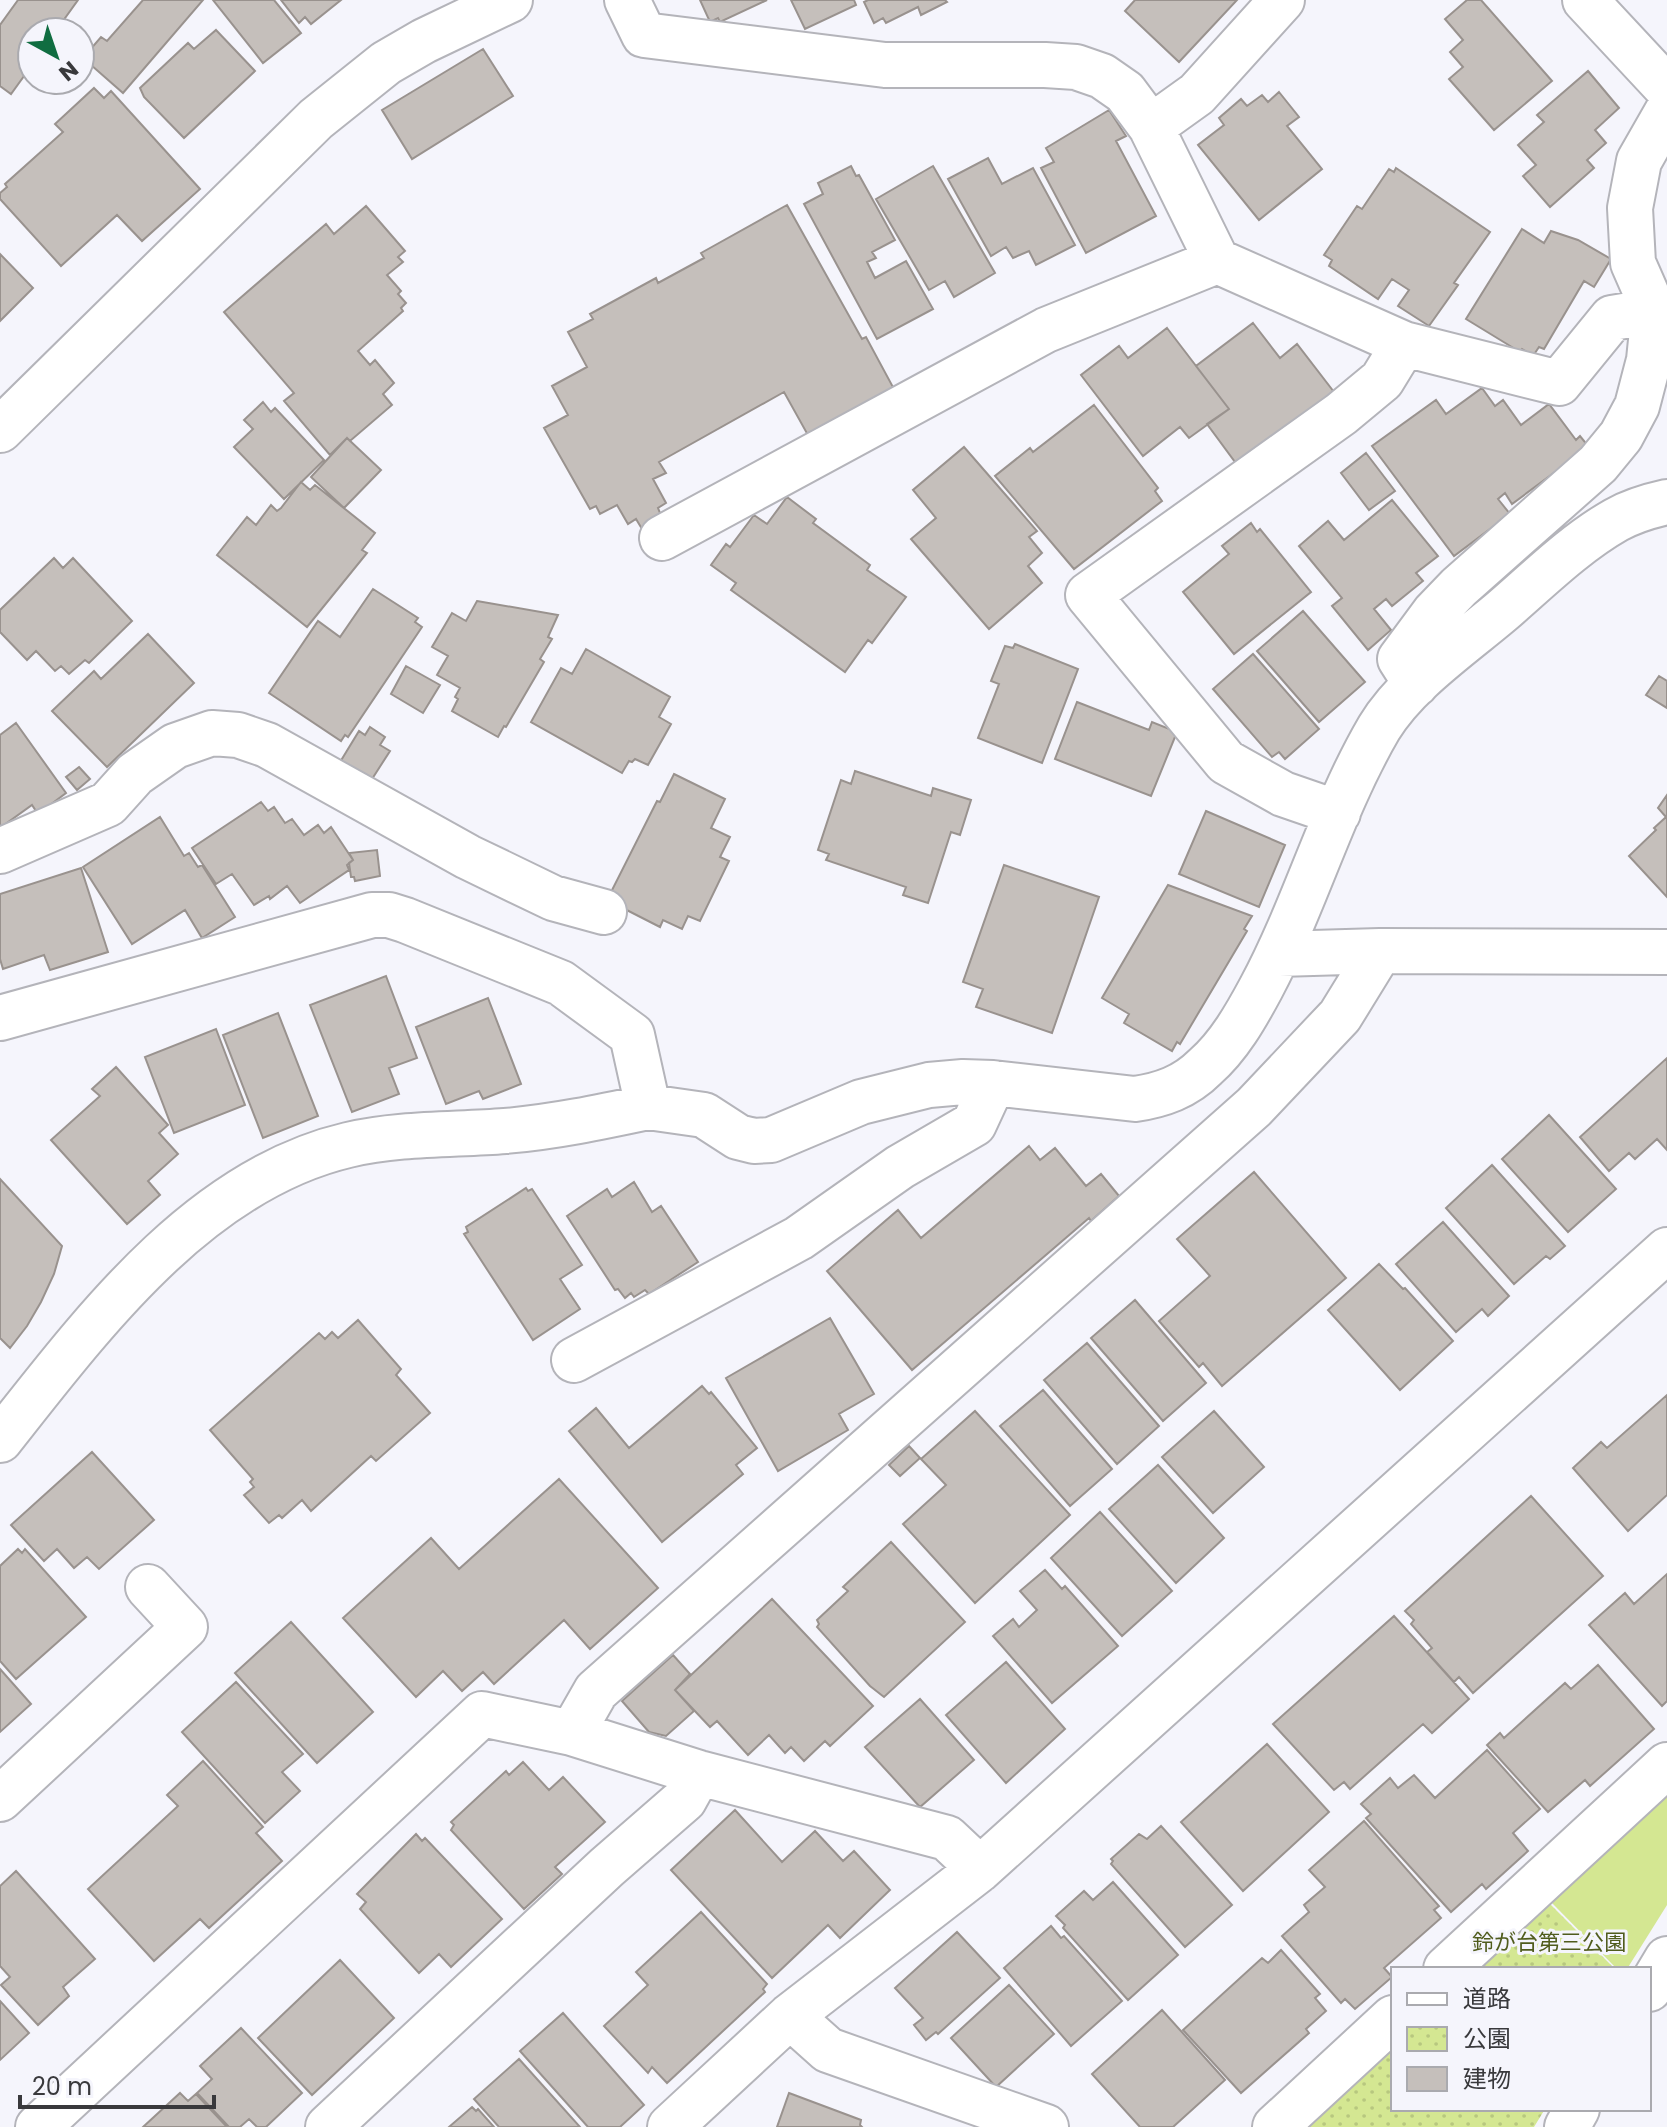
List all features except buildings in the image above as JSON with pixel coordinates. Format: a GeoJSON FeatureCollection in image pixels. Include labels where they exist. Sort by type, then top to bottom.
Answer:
{"type":"FeatureCollection","features":[{"type":"Feature","properties":{"kind":"street"},"geometry":{"type":"LineString","coordinates":[[0,430],[316,119],[386,63],[424,41],[510,0]]}},
{"type":"Feature","properties":{"kind":"street"},"geometry":{"type":"LineString","coordinates":[[627,0],[644,35],[885,65],[1076,67],[1102,76],[1125,92],[1151,127],[1217,261],[1404,344],[1559,383],[1612,318],[1654,311]]}},
{"type":"Feature","properties":{"kind":"street"},"geometry":{"type":"LineString","coordinates":[[1151,127],[1197,94],[1282,0]]}},
{"type":"Feature","properties":{"kind":"street"},"geometry":{"type":"LineString","coordinates":[[1585,0],[1667,88]]}},
{"type":"Feature","properties":{"kind":"street"},"geometry":{"type":"LineString","coordinates":[[1416,684],[1400,659],[1434,613],[1598,464],[1621,436],[1637,406],[1645,375],[1654,311],[1633,263],[1630,208],[1639,161],[1667,112]]}},
{"type":"Feature","properties":{"kind":"street"},"geometry":{"type":"LineString","coordinates":[[662,538],[1046,330],[1217,261]]}},
{"type":"Feature","properties":{"kind":"street"},"geometry":{"type":"LineString","coordinates":[[1338,813],[1283,794],[1226,762],[1088,595],[1341,414],[1382,380],[1404,344]]}},
{"type":"Feature","properties":{"kind":"street"},"geometry":{"type":"LineString","coordinates":[[0,1440],[66,1357],[151,1263],[249,1185],[309,1156],[351,1144],[509,1130],[599,1118],[648,1107],[704,1115],[738,1137],[754,1141],[771,1140],[861,1102],[929,1085],[993,1083],[1135,1099],[1161,1095],[1185,1083],[1207,1067],[1241,1022],[1279,954],[1338,813],[1380,726],[1416,684],[1575,549],[1616,521],[1645,507],[1667,502]]}},
{"type":"Feature","properties":{"kind":"street"},"geometry":{"type":"LineString","coordinates":[[0,851],[108,804],[135,774],[175,746],[212,733],[238,735],[267,745],[468,857],[553,898],[604,912]]}},
{"type":"Feature","properties":{"kind":"street"},"geometry":{"type":"LineString","coordinates":[[0,1018],[362,918],[389,915],[449,936],[561,983],[632,1035],[648,1107]]}},
{"type":"Feature","properties":{"kind":"street"},"geometry":{"type":"LineString","coordinates":[[1279,954],[1380,951],[1667,952]]}},
{"type":"Feature","properties":{"kind":"street"},"geometry":{"type":"LineString","coordinates":[[572,1733],[596,1691],[1254,1107],[1340,1016],[1380,951]]}},
{"type":"Feature","properties":{"kind":"street"},"geometry":{"type":"LineString","coordinates":[[574,1360],[799,1238],[900,1167],[974,1124],[993,1083]]}},
{"type":"Feature","properties":{"kind":"street"},"geometry":{"type":"LineString","coordinates":[[670,2127],[790,2016],[980,1869],[1667,1250]]}},
{"type":"Feature","properties":{"kind":"street"},"geometry":{"type":"LineString","coordinates":[[0,1799],[185,1627],[148,1587]]}},
{"type":"Feature","properties":{"kind":"street"},"geometry":{"type":"LineString","coordinates":[[38,2127],[482,1714],[572,1733],[699,1773],[947,1838],[980,1869]]}},
{"type":"Feature","properties":{"kind":"street"},"geometry":{"type":"LineString","coordinates":[[1448,1967],[1667,1765]]}},
{"type":"Feature","properties":{"kind":"street"},"geometry":{"type":"LineString","coordinates":[[328,2127],[607,1867],[684,1800],[699,1773]]}},
{"type":"Feature","properties":{"kind":"street"},"geometry":{"type":"LineString","coordinates":[[1651,1986],[1667,1959]]}},
{"type":"Feature","properties":{"kind":"street"},"geometry":{"type":"LineString","coordinates":[[790,2016],[828,2050],[1046,2127]]}},
{"type":"Feature","properties":{"kind":"street"},"geometry":{"type":"LineString","coordinates":[[1275,2127],[1391,2020]]}},
{"type":"Feature","properties":{"kind":"green space"},"geometry":{"type":"Polygon","coordinates":[[[1667,1795],[1667,1905],[1628,1967],[1615,1967],[1551,1902],[1667,1795]]]}},
{"type":"Feature","properties":{"kind":"green space","name":"鈴が台第三公園"},"geometry":{"type":"Polygon","coordinates":[[[1550,1904],[1613,1967],[1479,1967],[1550,1904]]]}},
{"type":"Feature","properties":{"kind":"green space"},"geometry":{"type":"Polygon","coordinates":[[[1391,2045],[1391,2111],[1544,2111],[1534,2127],[1298,2127],[1391,2045]]]}}]}
